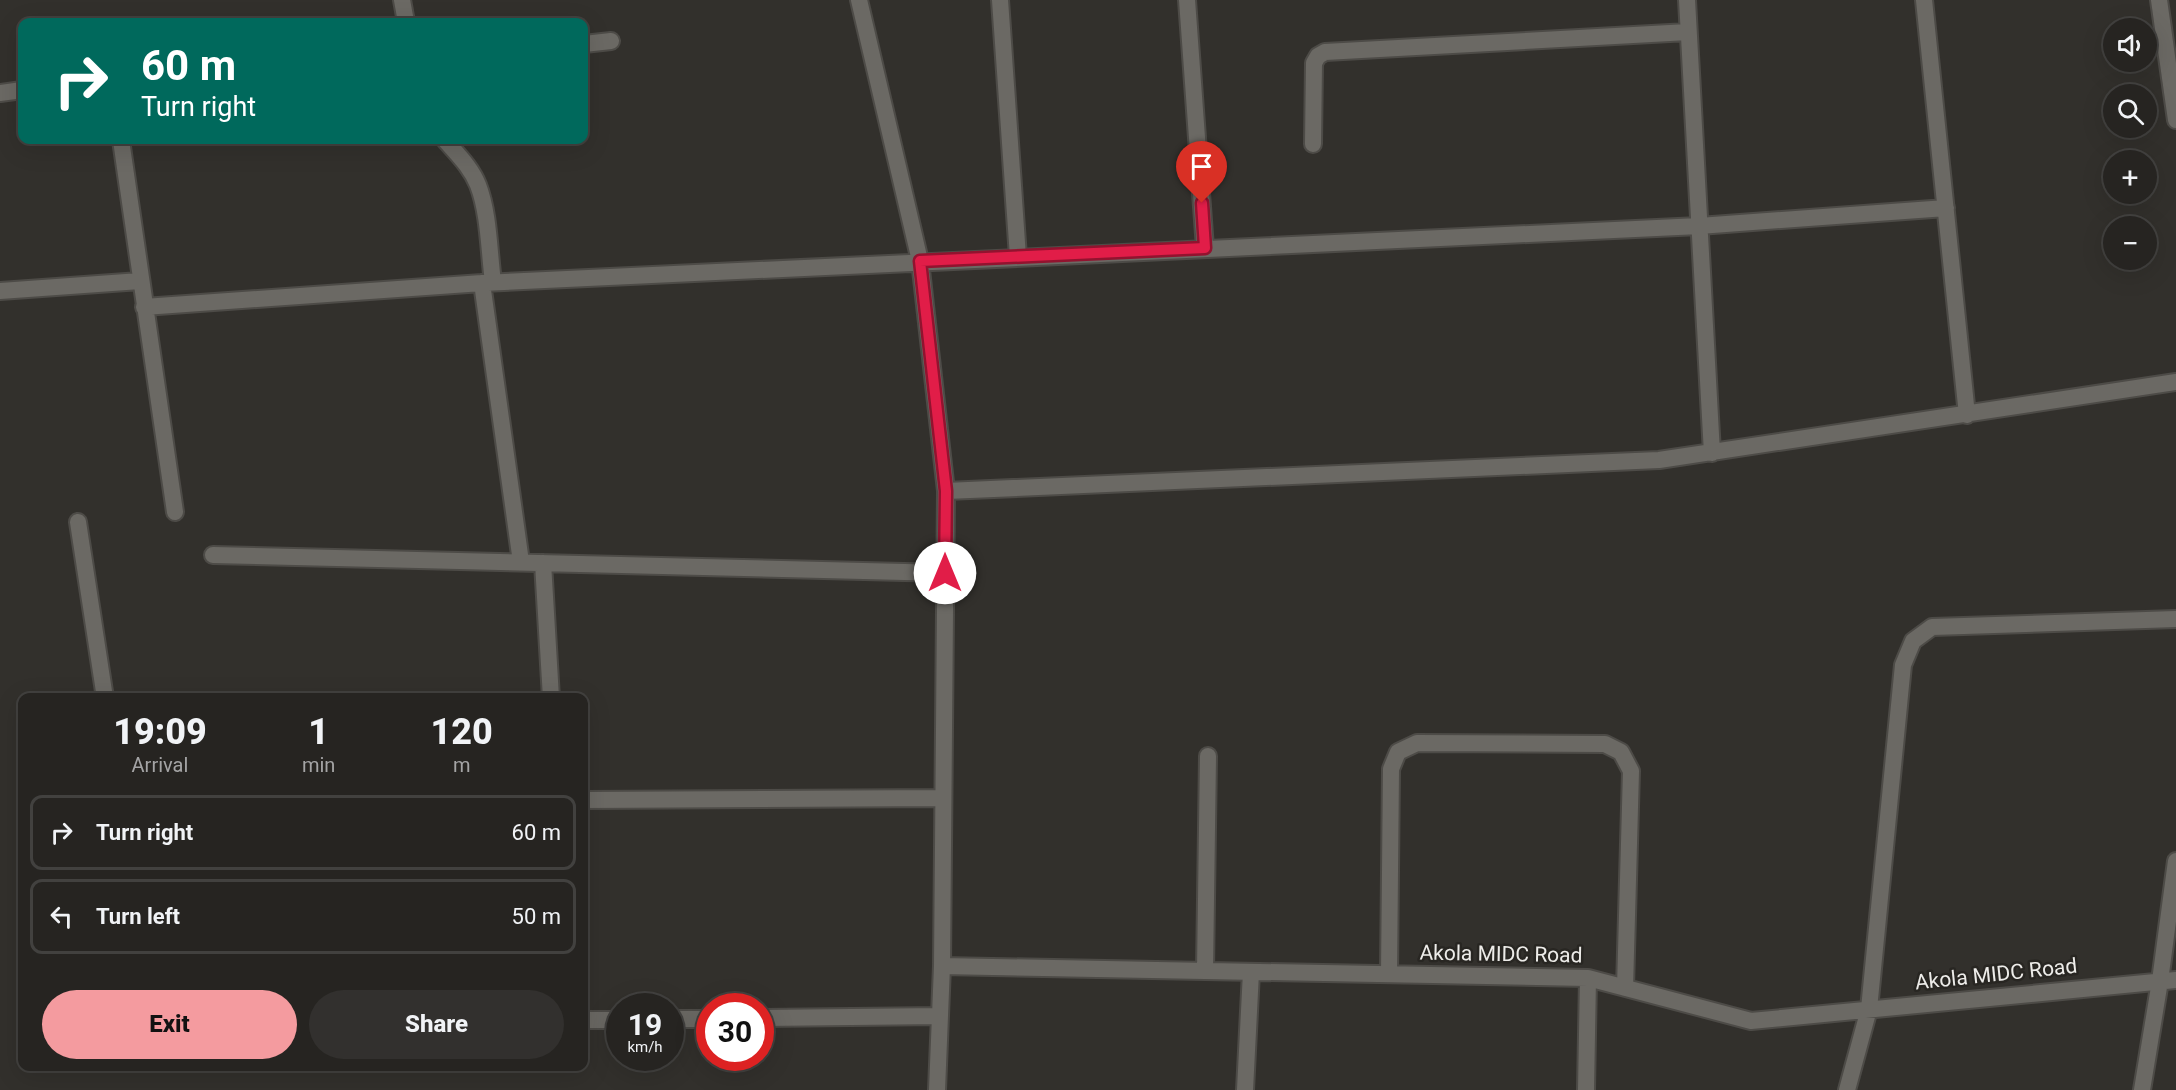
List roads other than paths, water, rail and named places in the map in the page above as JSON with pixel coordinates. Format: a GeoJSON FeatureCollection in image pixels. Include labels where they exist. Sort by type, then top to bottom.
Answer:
{"type":"FeatureCollection","features":[{"type":"Feature","properties":{"kind":"street"},"geometry":{"type":"LineString","coordinates":[[402,0],[405,18]]}},
{"type":"Feature","properties":{"kind":"street"},"geometry":{"type":"LineString","coordinates":[[859,0],[920,261],[946,491],[942,966],[937,1090]]}},
{"type":"Feature","properties":{"kind":"street"},"geometry":{"type":"LineString","coordinates":[[999,0],[1018,257]]}},
{"type":"Feature","properties":{"kind":"street"},"geometry":{"type":"LineString","coordinates":[[1187,0],[1205,248]]}},
{"type":"Feature","properties":{"kind":"street"},"geometry":{"type":"LineString","coordinates":[[1687,0],[1712,453]]}},
{"type":"Feature","properties":{"kind":"street"},"geometry":{"type":"LineString","coordinates":[[1924,0],[1967,415]]}},
{"type":"Feature","properties":{"kind":"street"},"geometry":{"type":"LineString","coordinates":[[2159,0],[2176,116]]}},
{"type":"Feature","properties":{"kind":"street"},"geometry":{"type":"LineString","coordinates":[[1313,144],[1314,63],[1318,56],[1325,52],[1688,32]]}},
{"type":"Feature","properties":{"kind":"street"},"geometry":{"type":"LineString","coordinates":[[588,43],[611,40]]}},
{"type":"Feature","properties":{"kind":"street"},"geometry":{"type":"LineString","coordinates":[[0,93],[18,91]]}},
{"type":"Feature","properties":{"kind":"street"},"geometry":{"type":"LineString","coordinates":[[122,144],[175,512]]}},
{"type":"Feature","properties":{"kind":"street"},"geometry":{"type":"LineString","coordinates":[[448,144],[470,169],[483,201],[487,283],[521,562]]}},
{"type":"Feature","properties":{"kind":"street"},"geometry":{"type":"LineString","coordinates":[[144,307],[487,283],[1699,226],[1946,208]]}},
{"type":"Feature","properties":{"kind":"street"},"geometry":{"type":"LineString","coordinates":[[0,291],[140,281]]}},
{"type":"Feature","properties":{"kind":"street"},"geometry":{"type":"LineString","coordinates":[[946,491],[1659,460],[2176,382]]}},
{"type":"Feature","properties":{"kind":"street"},"geometry":{"type":"LineString","coordinates":[[78,522],[104,693]]}},
{"type":"Feature","properties":{"kind":"street"},"geometry":{"type":"LineString","coordinates":[[213,555],[945,573]]}},
{"type":"Feature","properties":{"kind":"street"},"geometry":{"type":"LineString","coordinates":[[543,563],[551,693]]}},
{"type":"Feature","properties":{"kind":"street"},"geometry":{"type":"LineString","coordinates":[[1847,1090],[1869,1009],[1903,665],[1913,641],[1932,627],[2176,619]]}},
{"type":"Feature","properties":{"kind":"street"},"geometry":{"type":"LineString","coordinates":[[1389,974],[1391,769],[1398,752],[1417,742],[1605,744],[1621,752],[1631,771],[1625,988]]}},
{"type":"Feature","properties":{"kind":"street"},"geometry":{"type":"LineString","coordinates":[[1205,971],[1208,756]]}},
{"type":"Feature","properties":{"kind":"street"},"geometry":{"type":"LineString","coordinates":[[588,800],[943,798]]}},
{"type":"Feature","properties":{"kind":"street"},"geometry":{"type":"LineString","coordinates":[[2142,1090],[2168,980],[2176,861]]}},
{"type":"Feature","properties":{"kind":"street","name":"Akola MIDC Road"},"geometry":{"type":"LineString","coordinates":[[942,966],[1588,978],[1751,1022],[2168,980]]}},
{"type":"Feature","properties":{"kind":"street"},"geometry":{"type":"LineString","coordinates":[[1245,1090],[1251,972]]}},
{"type":"Feature","properties":{"kind":"street"},"geometry":{"type":"LineString","coordinates":[[1586,1090],[1588,978]]}},
{"type":"Feature","properties":{"kind":"street"},"geometry":{"type":"LineString","coordinates":[[774,1018],[940,1016]]}},
{"type":"Feature","properties":{"kind":"street"},"geometry":{"type":"LineString","coordinates":[[588,1020],[606,1020]]}}]}
